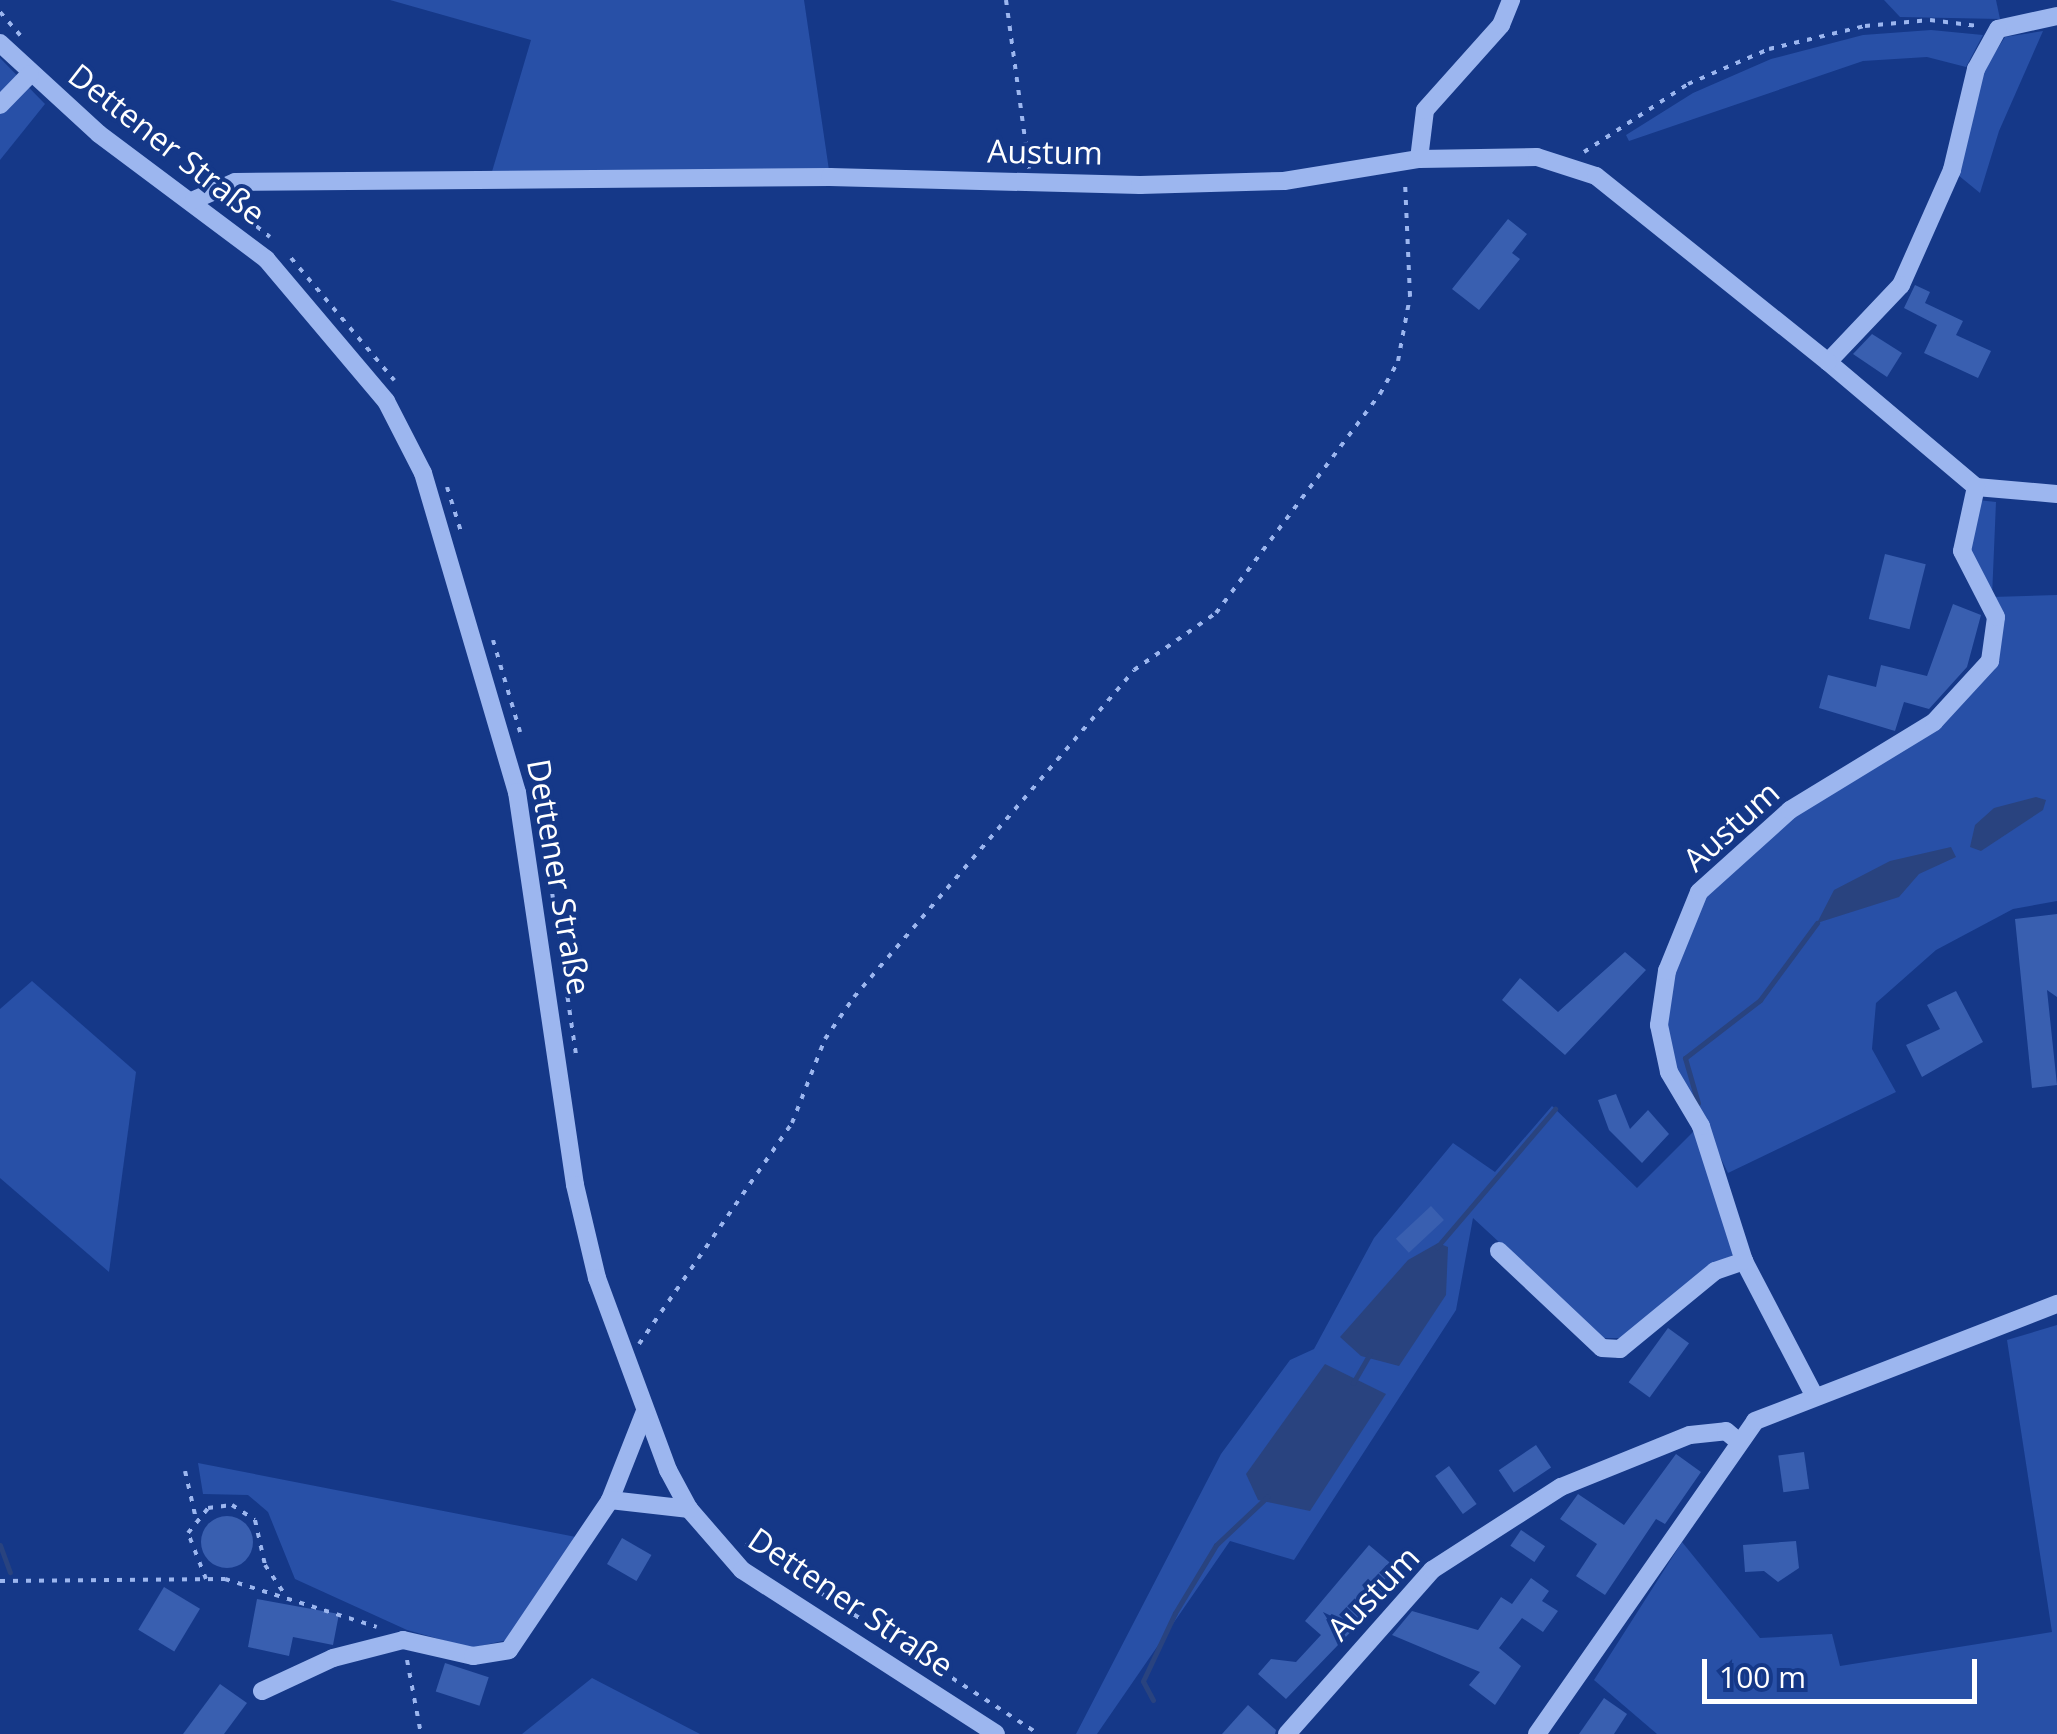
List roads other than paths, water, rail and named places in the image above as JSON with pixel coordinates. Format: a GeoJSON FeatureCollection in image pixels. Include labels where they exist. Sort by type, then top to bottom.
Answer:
{"type":"FeatureCollection","features":[{"type":"Feature","properties":{"kind":"street"},"geometry":{"type":"LineString","coordinates":[[1412,161],[1425,110],[1501,24],[1511,0]]}},
{"type":"Feature","properties":{"kind":"street"},"geometry":{"type":"LineString","coordinates":[[2057,16],[1998,28],[1976,69],[1952,170],[1902,285],[1828,362],[1976,487],[2057,494]]}},
{"type":"Feature","properties":{"kind":"street","name":"Dettener Straße"},"geometry":{"type":"LineString","coordinates":[[0,43],[30,74],[200,194],[334,332],[386,401],[422,473],[521,812],[574,1184],[606,1275],[645,1410],[689,1510],[722,1552],[772,1593],[996,1734]]}},
{"type":"Feature","properties":{"kind":"street"},"geometry":{"type":"LineString","coordinates":[[0,105],[30,74]]}},
{"type":"Feature","properties":{"kind":"street","name":"Austum"},"geometry":{"type":"LineString","coordinates":[[200,194],[234,182],[1284,181],[1412,161],[1494,155],[1571,164],[1828,362]]}},
{"type":"Feature","properties":{"kind":"street","name":"Austum"},"geometry":{"type":"LineString","coordinates":[[1814,1395],[1744,1261],[1701,1126],[1668,1072],[1659,1025],[1668,971],[1699,892],[1790,810],[1934,722],[1990,661],[1996,617],[1962,551],[1976,487]]}},
{"type":"Feature","properties":{"kind":"street"},"geometry":{"type":"LineString","coordinates":[[1499,1251],[1602,1348],[1620,1350],[1715,1272],[1744,1261]]}},
{"type":"Feature","properties":{"kind":"street"},"geometry":{"type":"LineString","coordinates":[[1537,1734],[1738,1440],[1755,1421],[2057,1304]]}},
{"type":"Feature","properties":{"kind":"street"},"geometry":{"type":"LineString","coordinates":[[262,1691],[333,1658],[403,1640],[473,1656],[509,1650],[610,1500],[645,1410]]}},
{"type":"Feature","properties":{"kind":"street","name":"Austum"},"geometry":{"type":"LineString","coordinates":[[1288,1734],[1380,1624],[1448,1559],[1561,1487],[1690,1435],[1726,1431],[1738,1440]]}},
{"type":"Feature","properties":{"kind":"street"},"geometry":{"type":"LineString","coordinates":[[610,1500],[689,1510]]}},
{"type":"Feature","properties":{"kind":"waterway"},"geometry":{"type":"LineString","coordinates":[[1698,1103],[1685,1058],[1760,1000],[1817,923]]}},
{"type":"Feature","properties":{"kind":"waterway"},"geometry":{"type":"LineString","coordinates":[[1437,1247],[1555,1109]]}},
{"type":"Feature","properties":{"kind":"waterway"},"geometry":{"type":"LineString","coordinates":[[1353,1383],[1370,1353]]}},
{"type":"Feature","properties":{"kind":"waterway"},"geometry":{"type":"LineString","coordinates":[[1153,1700],[1143,1681],[1175,1613],[1216,1545],[1268,1496]]}},
{"type":"Feature","properties":{"kind":"waterway"},"geometry":{"type":"LineString","coordinates":[[0,1545],[10,1572]]}}]}
